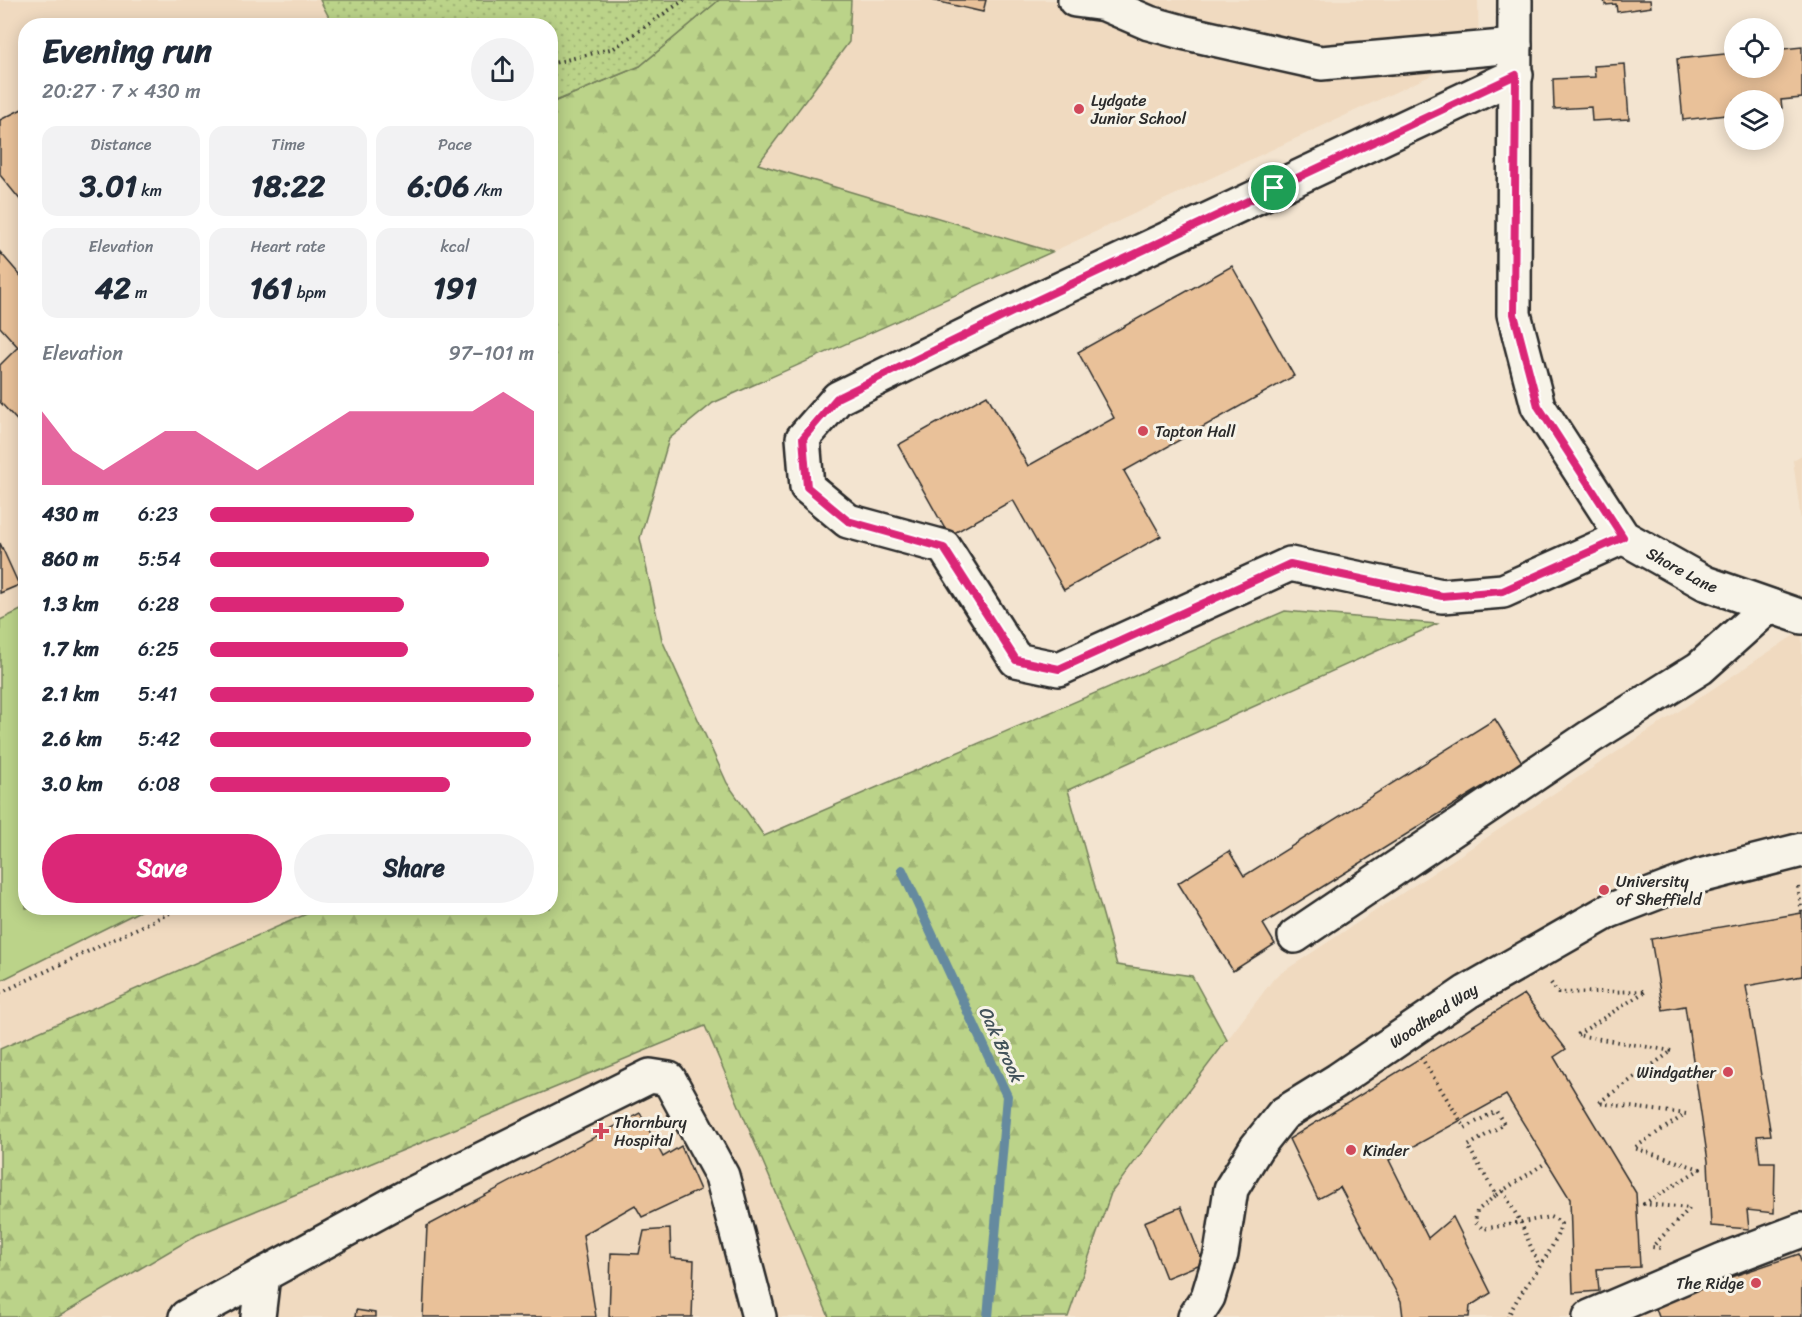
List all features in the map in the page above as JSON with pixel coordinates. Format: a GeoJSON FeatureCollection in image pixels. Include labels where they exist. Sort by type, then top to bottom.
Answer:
{"type":"FeatureCollection","features":[{"type":"Feature","properties":{"kind":"street"},"geometry":{"type":"LineString","coordinates":[[1075,0],[1105,4],[1149,23],[1182,32],[1321,63],[1516,60]]}},
{"type":"Feature","properties":{"kind":"street","name":"Shore Lane"},"geometry":{"type":"LineString","coordinates":[[1515,0],[1514,314],[1538,406],[1623,537],[1705,583],[1802,617]]}},
{"type":"Feature","properties":{"kind":"street"},"geometry":{"type":"LineString","coordinates":[[1516,60],[837,398],[803,438],[807,487],[848,521],[944,548],[1016,660],[1059,669],[1290,564],[1442,596],[1503,591],[1623,537]]}},
{"type":"Feature","properties":{"kind":"street"},"geometry":{"type":"LineString","coordinates":[[1295,936],[1590,737],[1700,668],[1769,606]]}},
{"type":"Feature","properties":{"kind":"street","name":"Woodhead Way"},"geometry":{"type":"LineString","coordinates":[[1196,1317],[1208,1297],[1221,1254],[1231,1189],[1256,1148],[1283,1114],[1338,1080],[1467,992],[1609,911],[1700,876],[1802,850]]}},
{"type":"Feature","properties":{"kind":"street"},"geometry":{"type":"LineString","coordinates":[[186,1317],[406,1197],[650,1076],[669,1079],[722,1176],[759,1317]]}},
{"type":"Feature","properties":{"kind":"street"},"geometry":{"type":"LineString","coordinates":[[1590,1317],[1723,1260],[1802,1230]]}},
{"type":"Feature","properties":{"kind":"street"},"geometry":{"type":"LineString","coordinates":[[258,1317],[263,1275]]}},
{"type":"Feature","properties":{"kind":"path"},"geometry":{"type":"LineString","coordinates":[[558,62],[614,48],[684,0]]}},
{"type":"Feature","properties":{"kind":"path"},"geometry":{"type":"LineString","coordinates":[[0,993],[165,915]]}},
{"type":"Feature","properties":{"kind":"path"},"geometry":{"type":"LineString","coordinates":[[1548,978],[1558,993],[1646,991],[1576,1035],[1672,1051],[1598,1102],[1686,1114],[1634,1148],[1700,1169],[1644,1204],[1690,1208],[1652,1247],[1664,1249]]}},
{"type":"Feature","properties":{"kind":"path"},"geometry":{"type":"LineString","coordinates":[[1406,1034],[1465,1128],[1496,1111],[1504,1124],[1468,1146],[1496,1195]]}},
{"type":"Feature","properties":{"kind":"path"},"geometry":{"type":"LineString","coordinates":[[1508,1317],[1515,1301],[1557,1240],[1561,1224],[1550,1217],[1483,1229],[1475,1222],[1477,1211],[1496,1195],[1547,1162]]}},
{"type":"Feature","properties":{"kind":"path"},"geometry":{"type":"LineString","coordinates":[[1503,1191],[1521,1223],[1539,1266]]}},
{"type":"Feature","properties":{"kind":"shaded area"},"geometry":{"type":"Polygon","coordinates":[[[0,0],[719,0],[558,99],[558,18],[18,18],[18,915],[304,915],[0,1049],[0,0]]]}},
{"type":"Feature","properties":{"kind":"shaded area","name":"Lydgate Junior School"},"geometry":{"type":"Polygon","coordinates":[[[851,0],[1478,0],[1479,53],[1052,252],[758,164],[849,42],[851,0]]]}},
{"type":"Feature","properties":{"kind":"shaded area"},"geometry":{"type":"Polygon","coordinates":[[[1802,455],[1802,527],[1793,460],[1802,455]]]}},
{"type":"Feature","properties":{"kind":"shaded area","name":"University of Sheffield"},"geometry":{"type":"Polygon","coordinates":[[[1802,630],[1802,1317],[1068,1317],[1111,1193],[1275,977],[1802,630]]]}},
{"type":"Feature","properties":{"kind":"shaded area","name":"Thornbury Hospital"},"geometry":{"type":"Polygon","coordinates":[[[706,1026],[829,1317],[58,1317],[197,1235],[706,1026]]]}},
{"type":"Feature","properties":{"kind":"green space"},"geometry":{"type":"Polygon","coordinates":[[[320,0],[719,0],[640,66],[558,100],[558,18],[329,18],[320,0]]]}},
{"type":"Feature","properties":{"kind":"green space"},"geometry":{"type":"Polygon","coordinates":[[[719,0],[851,0],[849,42],[758,164],[1052,252],[713,403],[669,439],[640,538],[662,640],[727,783],[764,836],[1285,611],[1437,624],[1068,790],[1117,965],[1192,976],[1227,1040],[1111,1193],[1068,1317],[829,1317],[705,1026],[197,1235],[58,1317],[0,1317],[0,1049],[304,915],[558,915],[558,100],[640,66],[719,0]]]}},
{"type":"Feature","properties":{"kind":"green space"},"geometry":{"type":"Polygon","coordinates":[[[18,611],[18,915],[132,915],[0,981],[0,620],[18,611]]]}},
{"type":"Feature","properties":{"kind":"building"},"geometry":{"type":"Polygon","coordinates":[[[931,0],[986,0],[983,12],[931,0]]]}},
{"type":"Feature","properties":{"kind":"building"},"geometry":{"type":"Polygon","coordinates":[[[1604,0],[1650,0],[1651,7],[1617,12],[1616,4],[1605,5],[1604,0]]]}},
{"type":"Feature","properties":{"kind":"building"},"geometry":{"type":"Polygon","coordinates":[[[1802,47],[1802,98],[1784,100],[1784,90],[1724,90],[1724,115],[1683,120],[1677,59],[1724,54],[1724,78],[1784,78],[1784,49],[1802,47]]]}},
{"type":"Feature","properties":{"kind":"building"},"geometry":{"type":"Polygon","coordinates":[[[1625,64],[1629,119],[1592,121],[1591,107],[1554,109],[1553,79],[1595,77],[1594,66],[1625,64]]]}},
{"type":"Feature","properties":{"kind":"building"},"geometry":{"type":"Polygon","coordinates":[[[18,111],[18,197],[0,175],[0,120],[18,111]]]}},
{"type":"Feature","properties":{"kind":"building"},"geometry":{"type":"Polygon","coordinates":[[[0,252],[18,273],[18,347],[0,327],[0,252]]]}},
{"type":"Feature","properties":{"kind":"building","name":"Tapton Hall"},"geometry":{"type":"Polygon","coordinates":[[[1232,266],[1294,376],[1124,471],[1161,536],[1064,590],[1013,500],[949,536],[898,445],[987,395],[1028,466],[1114,418],[1078,352],[1232,266]]]}},
{"type":"Feature","properties":{"kind":"building"},"geometry":{"type":"Polygon","coordinates":[[[18,347],[18,421],[0,402],[0,365],[18,347]]]}},
{"type":"Feature","properties":{"kind":"building"},"geometry":{"type":"Polygon","coordinates":[[[0,543],[18,585],[0,593],[0,543]]]}},
{"type":"Feature","properties":{"kind":"building"},"geometry":{"type":"Polygon","coordinates":[[[1495,719],[1522,762],[1263,924],[1275,944],[1233,971],[1178,883],[1229,851],[1244,876],[1495,719]]]}},
{"type":"Feature","properties":{"kind":"building","name":"Windgather"},"geometry":{"type":"Polygon","coordinates":[[[1802,913],[1802,976],[1746,986],[1771,1135],[1757,1136],[1760,1162],[1775,1162],[1774,1213],[1747,1210],[1749,1229],[1711,1226],[1708,1161],[1685,1006],[1663,1010],[1651,939],[1802,913]]]}},
{"type":"Feature","properties":{"kind":"building","name":"Kinder"},"geometry":{"type":"Polygon","coordinates":[[[1524,994],[1566,1049],[1554,1057],[1636,1193],[1640,1267],[1597,1269],[1599,1291],[1573,1293],[1570,1199],[1506,1095],[1389,1160],[1428,1238],[1453,1217],[1491,1293],[1470,1306],[1469,1317],[1403,1317],[1401,1301],[1340,1187],[1318,1199],[1289,1139],[1524,994]]]}},
{"type":"Feature","properties":{"kind":"building"},"geometry":{"type":"Polygon","coordinates":[[[640,1113],[663,1157],[681,1146],[700,1190],[642,1217],[635,1205],[583,1235],[596,1317],[423,1317],[427,1226],[640,1113]]]}},
{"type":"Feature","properties":{"kind":"building"},"geometry":{"type":"Polygon","coordinates":[[[1181,1207],[1203,1263],[1166,1278],[1144,1222],[1181,1207]]]}},
{"type":"Feature","properties":{"kind":"building"},"geometry":{"type":"Polygon","coordinates":[[[670,1229],[671,1258],[694,1260],[692,1317],[609,1317],[611,1253],[639,1254],[644,1231],[670,1229]]]}},
{"type":"Feature","properties":{"kind":"building","name":"The Ridge"},"geometry":{"type":"Polygon","coordinates":[[[1799,1254],[1802,1264],[1802,1317],[1659,1317],[1654,1303],[1799,1254]]]}},
{"type":"Feature","properties":{"kind":"building"},"geometry":{"type":"Polygon","coordinates":[[[356,1310],[375,1313],[375,1317],[355,1317],[356,1310]]]}},
{"type":"Feature","properties":{"kind":"waterway","name":"Oak Brook"},"geometry":{"type":"LineString","coordinates":[[902,870],[1007,1096],[988,1317]]}},
{"type":"Feature","properties":{"kind":"place","name":"Lydgate Junior School"},"geometry":{"type":"Point","coordinates":[1079,109]}},
{"type":"Feature","properties":{"kind":"place","name":"Tapton Hall"},"geometry":{"type":"Point","coordinates":[1143,431]}},
{"type":"Feature","properties":{"kind":"place","name":"University of Sheffield"},"geometry":{"type":"Point","coordinates":[1604,890]}},
{"type":"Feature","properties":{"kind":"place","name":"Windgather"},"geometry":{"type":"Point","coordinates":[1728,1072]}},
{"type":"Feature","properties":{"kind":"place","name":"Thornbury Hospital"},"geometry":{"type":"Point","coordinates":[601,1131]}},
{"type":"Feature","properties":{"kind":"place","name":"Kinder"},"geometry":{"type":"Point","coordinates":[1351,1150]}},
{"type":"Feature","properties":{"kind":"place","name":"The Ridge"},"geometry":{"type":"Point","coordinates":[1756,1283]}},
{"type":"Feature","properties":{"kind":"route"},"geometry":{"type":"LineString","coordinates":[[1516,75],[1514,314],[1538,406],[1623,537],[1503,591],[1442,596],[1290,564],[1059,669],[1016,660],[944,548],[848,521],[807,487],[803,438],[837,398],[1274,188],[1516,75]]}}]}
